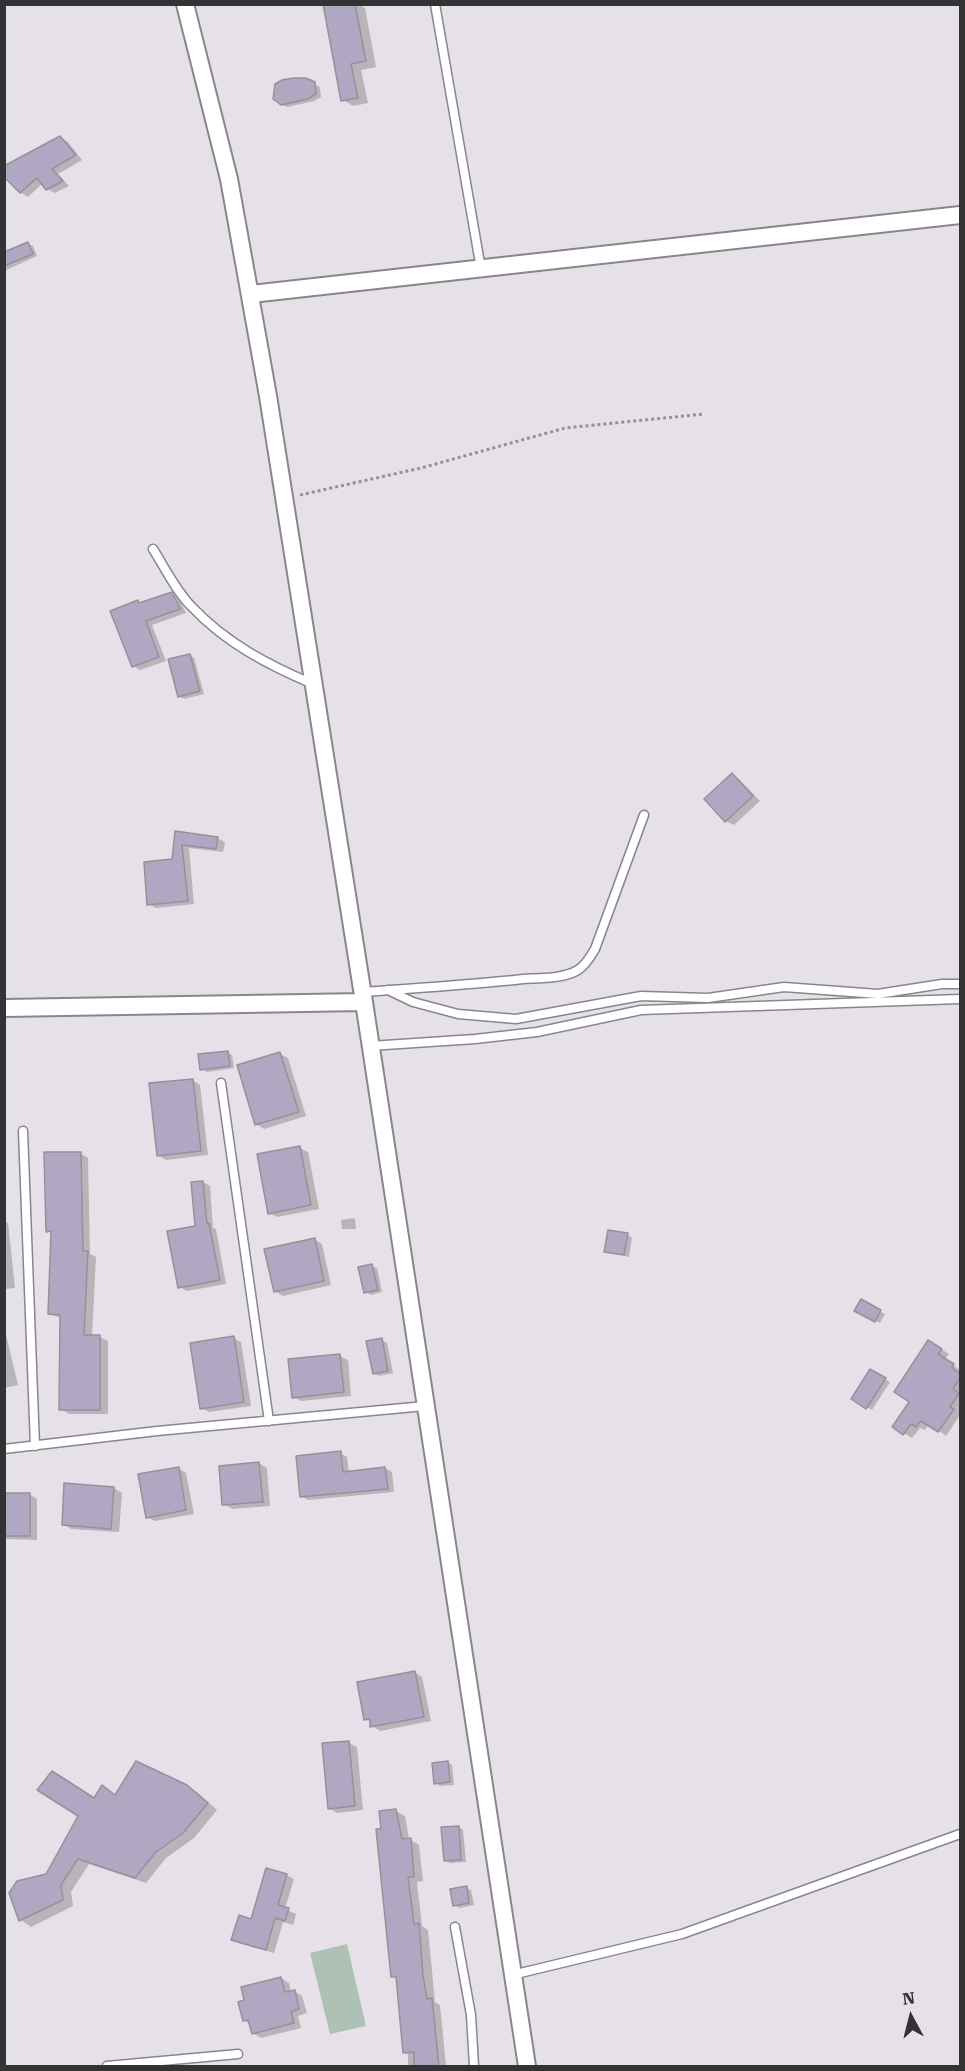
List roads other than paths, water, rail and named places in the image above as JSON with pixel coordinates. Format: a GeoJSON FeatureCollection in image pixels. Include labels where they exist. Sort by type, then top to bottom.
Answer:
{"type":"FeatureCollection","features":[{"type":"Feature","properties":{"kind":"street"},"geometry":{"type":"LineString","coordinates":[[185,4],[229,179],[251,294],[363,997],[526,2067]]}},
{"type":"Feature","properties":{"kind":"street"},"geometry":{"type":"LineString","coordinates":[[251,294],[960,215]]}},
{"type":"Feature","properties":{"kind":"street"},"geometry":{"type":"LineString","coordinates":[[4,1008],[363,997]]}},
{"type":"Feature","properties":{"kind":"lane"},"geometry":{"type":"LineString","coordinates":[[435,4],[481,269]]}},
{"type":"Feature","properties":{"kind":"lane"},"geometry":{"type":"LineString","coordinates":[[153,549],[191,606],[229,640],[270,665],[313,684]]}},
{"type":"Feature","properties":{"kind":"lane"},"geometry":{"type":"LineString","coordinates":[[363,997],[388,990],[519,980],[569,974],[577,970],[596,949],[644,815]]}},
{"type":"Feature","properties":{"kind":"lane"},"geometry":{"type":"LineString","coordinates":[[388,990],[435,1009],[484,1017],[516,1019],[641,996],[708,998],[784,987],[878,994],[942,984],[960,984]]}},
{"type":"Feature","properties":{"kind":"lane"},"geometry":{"type":"LineString","coordinates":[[370,1046],[537,1032],[641,1010],[960,999]]}},
{"type":"Feature","properties":{"kind":"lane"},"geometry":{"type":"LineString","coordinates":[[221,1083],[269,1421]]}},
{"type":"Feature","properties":{"kind":"lane"},"geometry":{"type":"LineString","coordinates":[[23,1131],[35,1446]]}},
{"type":"Feature","properties":{"kind":"lane"},"geometry":{"type":"LineString","coordinates":[[4,1449],[425,1406]]}},
{"type":"Feature","properties":{"kind":"lane"},"geometry":{"type":"LineString","coordinates":[[511,1975],[682,1934],[960,1834]]}},
{"type":"Feature","properties":{"kind":"lane"},"geometry":{"type":"LineString","coordinates":[[455,1927],[471,2015],[474,2067]]}},
{"type":"Feature","properties":{"kind":"lane"},"geometry":{"type":"LineString","coordinates":[[107,2067],[238,2054]]}}]}
